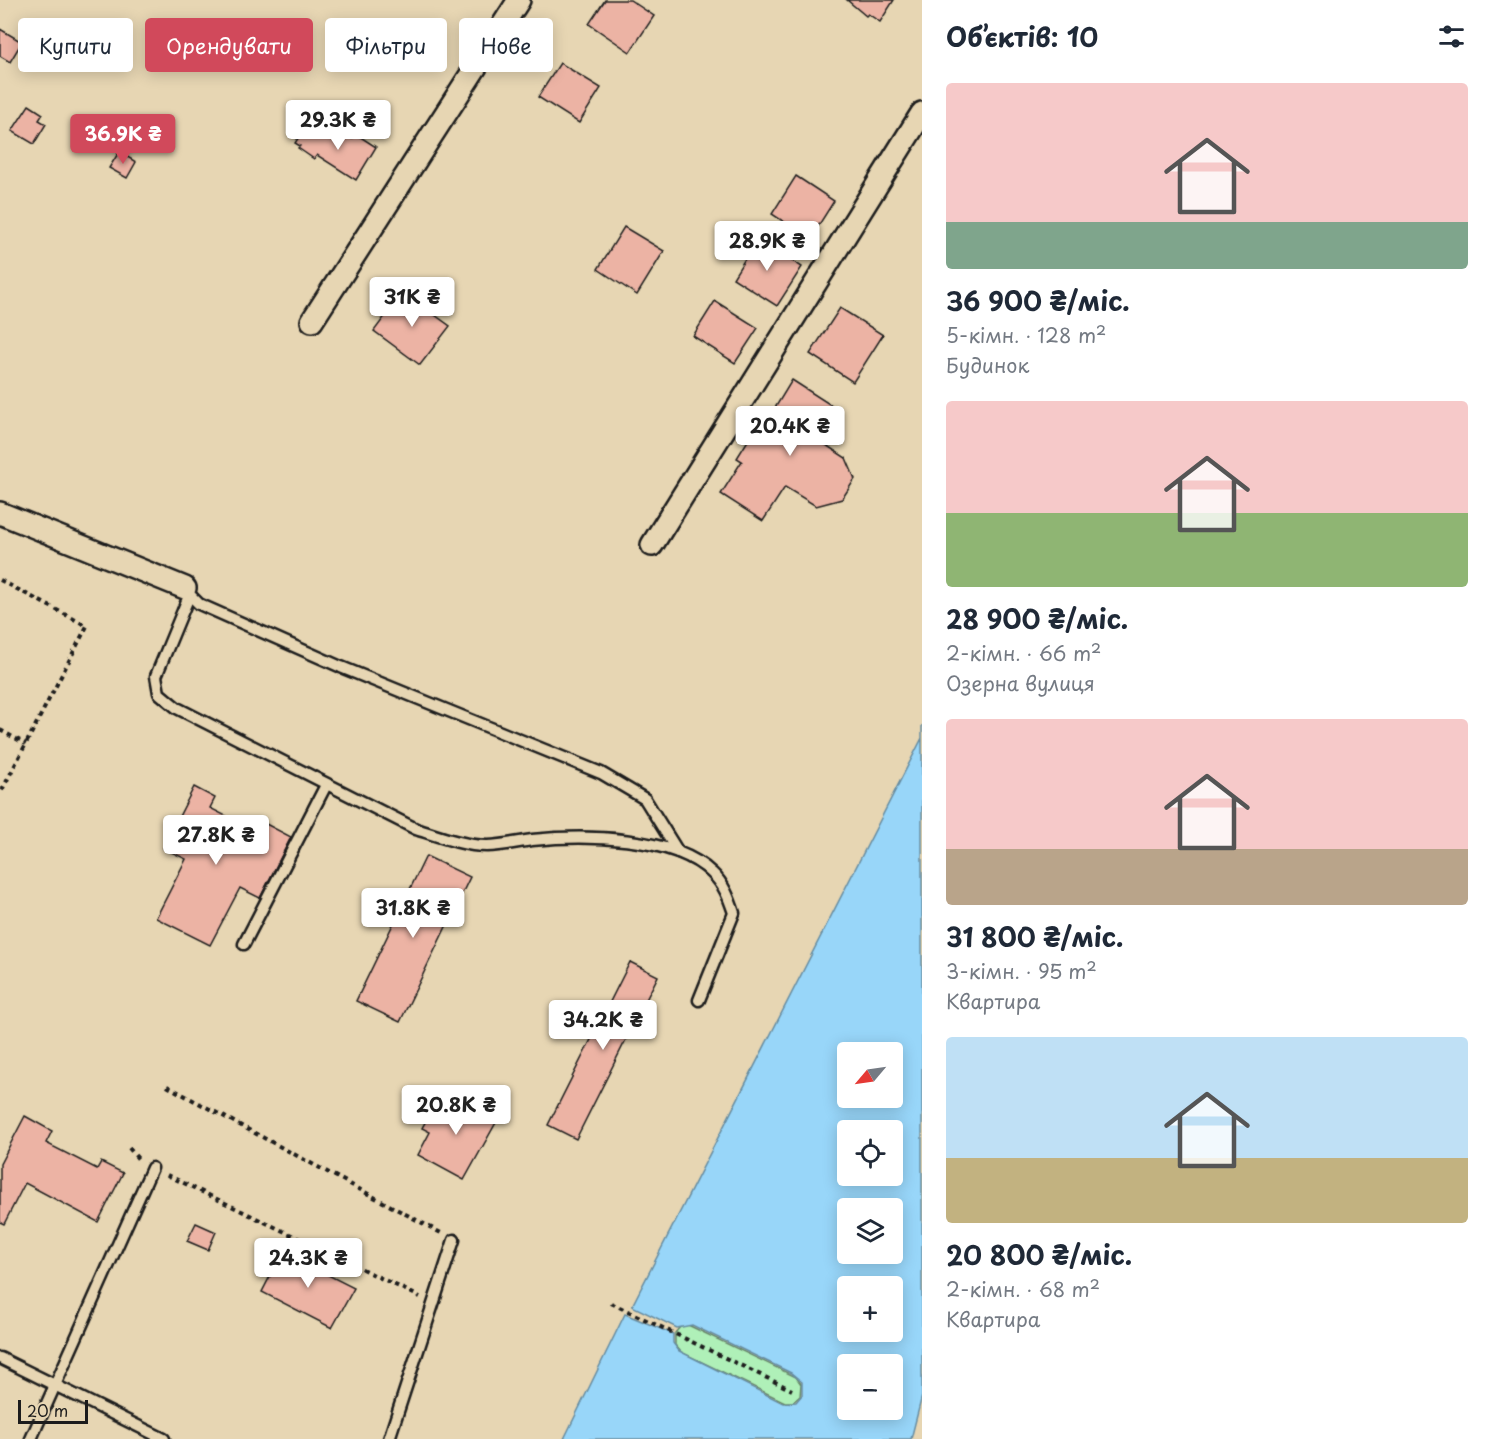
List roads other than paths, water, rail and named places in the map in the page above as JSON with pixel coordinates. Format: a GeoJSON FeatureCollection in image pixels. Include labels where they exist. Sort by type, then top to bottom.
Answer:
{"type":"FeatureCollection","features":[{"type":"Feature","properties":{"kind":"street"},"geometry":{"type":"LineString","coordinates":[[312,321],[519,0]]}},
{"type":"Feature","properties":{"kind":"street"},"geometry":{"type":"LineString","coordinates":[[652,545],[922,113]]}},
{"type":"Feature","properties":{"kind":"street"},"geometry":{"type":"LineString","coordinates":[[0,513],[187,592]]}},
{"type":"Feature","properties":{"kind":"lane"},"geometry":{"type":"LineString","coordinates":[[678,852],[645,799],[624,785],[341,667],[199,604],[187,592],[156,676],[159,693],[177,708],[416,829],[449,840],[486,846],[535,840],[636,842],[678,852],[711,872],[726,892],[734,913],[699,1000]]}},
{"type":"Feature","properties":{"kind":"lane"},"geometry":{"type":"LineString","coordinates":[[244,944],[326,785]]}},
{"type":"Feature","properties":{"kind":"lane"},"geometry":{"type":"LineString","coordinates":[[31,1439],[152,1168]]}},
{"type":"Feature","properties":{"kind":"lane"},"geometry":{"type":"LineString","coordinates":[[389,1439],[454,1240]]}},
{"type":"Feature","properties":{"kind":"lane"},"geometry":{"type":"LineString","coordinates":[[0,1359],[164,1439]]}},
{"type":"Feature","properties":{"kind":"water"},"geometry":{"type":"Polygon","coordinates":[[[922,738],[922,1396],[911,1439],[564,1439],[625,1314],[673,1334],[673,1343],[679,1351],[783,1403],[796,1402],[802,1395],[802,1382],[791,1373],[692,1325],[677,1328],[632,1306],[922,738]]]}}]}
